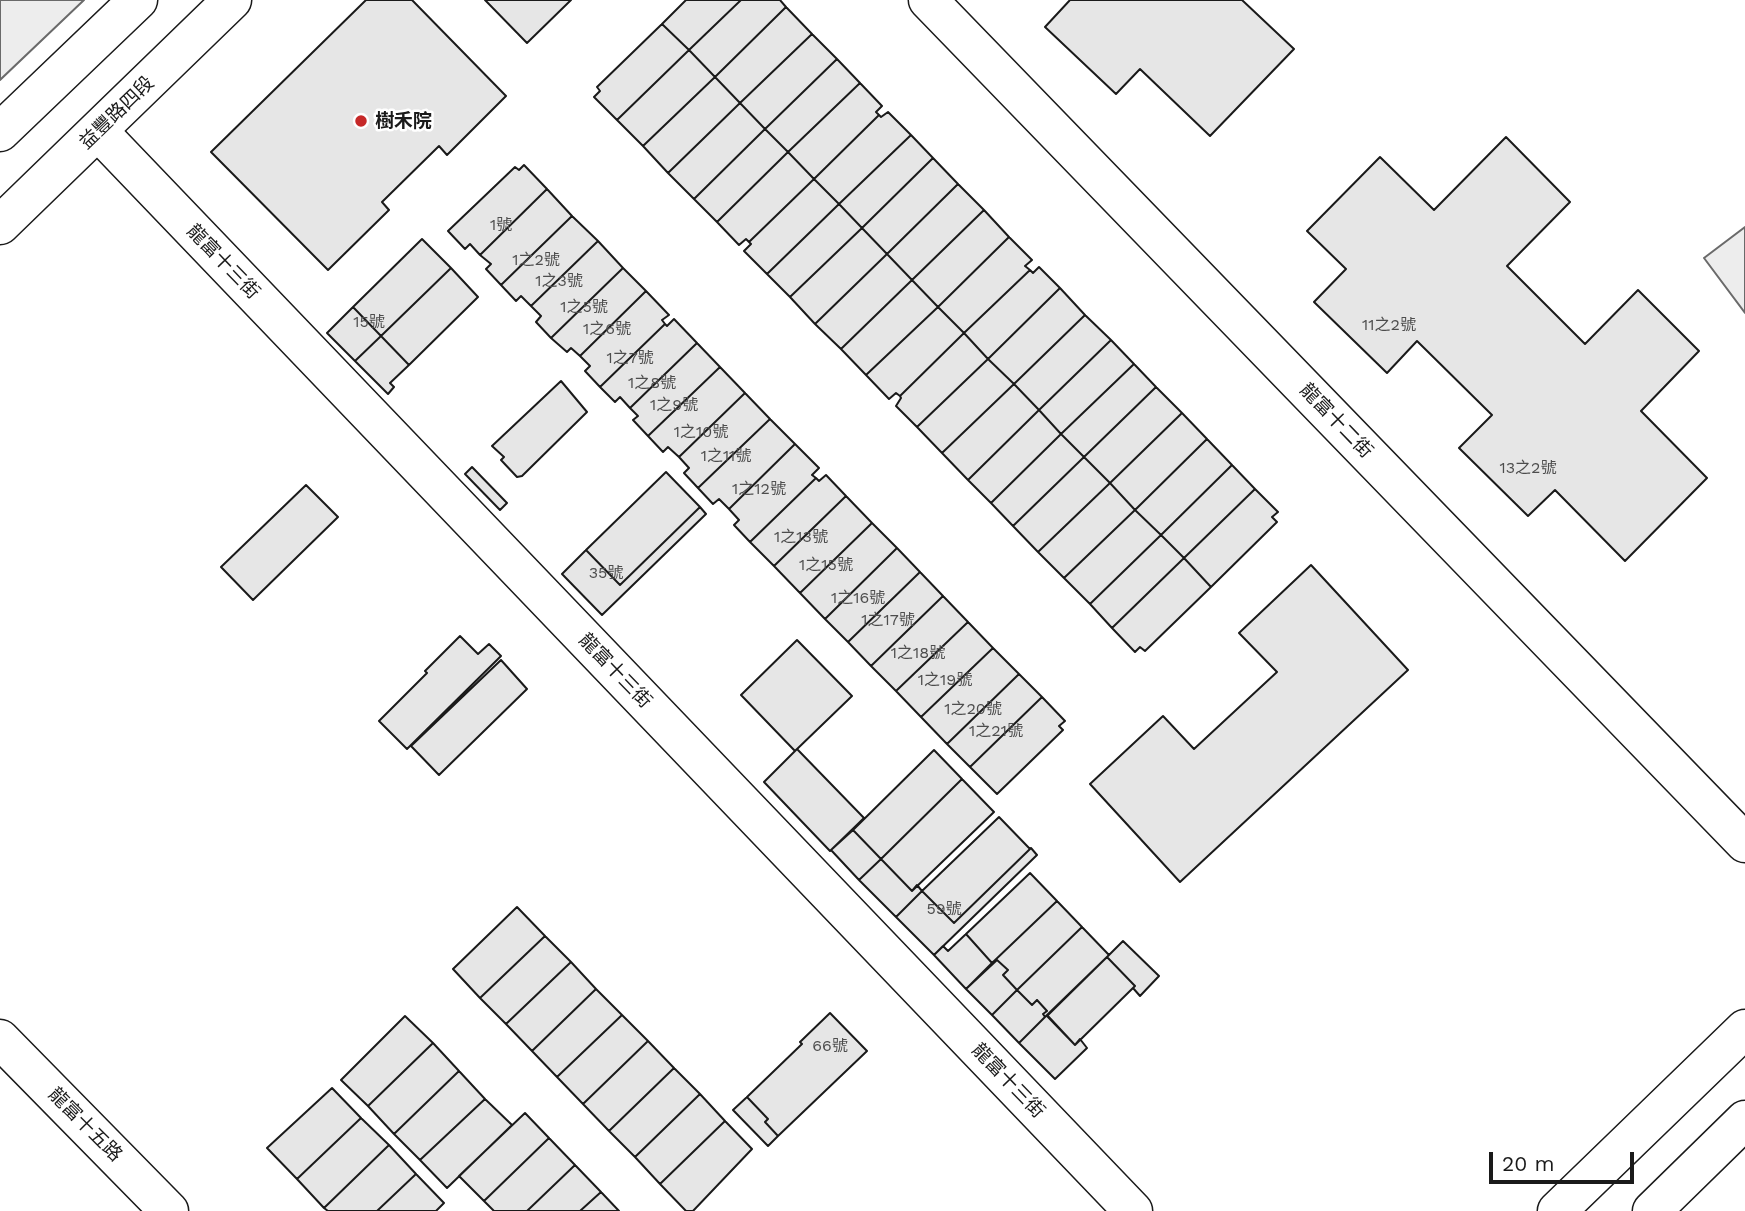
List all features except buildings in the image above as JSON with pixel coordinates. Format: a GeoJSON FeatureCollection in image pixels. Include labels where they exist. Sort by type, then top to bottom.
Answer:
{"type":"FeatureCollection","features":[{"type":"Feature","properties":{"kind":"street"},"geometry":{"type":"LineString","coordinates":[[0,132],[138,0]]}},
{"type":"Feature","properties":{"kind":"street","name":"益豐路四段"},"geometry":{"type":"LineString","coordinates":[[0,225],[232,0]]}},
{"type":"Feature","properties":{"kind":"street","name":"龍富十二街"},"geometry":{"type":"LineString","coordinates":[[928,0],[1745,843]]}},
{"type":"Feature","properties":{"kind":"street","name":"龍富十三街"},"geometry":{"type":"LineString","coordinates":[[98,131],[1133,1211]]}},
{"type":"Feature","properties":{"kind":"street"},"geometry":{"type":"LineString","coordinates":[[1557,1211],[1745,1029]]}},
{"type":"Feature","properties":{"kind":"street","name":"龍富十五路"},"geometry":{"type":"LineString","coordinates":[[0,1039],[169,1211]]}},
{"type":"Feature","properties":{"kind":"street"},"geometry":{"type":"LineString","coordinates":[[1652,1211],[1745,1120]]}},
{"type":"Feature","properties":{"kind":"shaded area"},"geometry":{"type":"Polygon","coordinates":[[[0,0],[84,0],[0,80],[0,0]]]}},
{"type":"Feature","properties":{"kind":"shaded area"},"geometry":{"type":"Polygon","coordinates":[[[1745,227],[1745,313],[1704,258],[1745,227]]]}},
{"type":"Feature","properties":{"kind":"place","name":"樹禾院"},"geometry":{"type":"Point","coordinates":[361,121]}}]}
